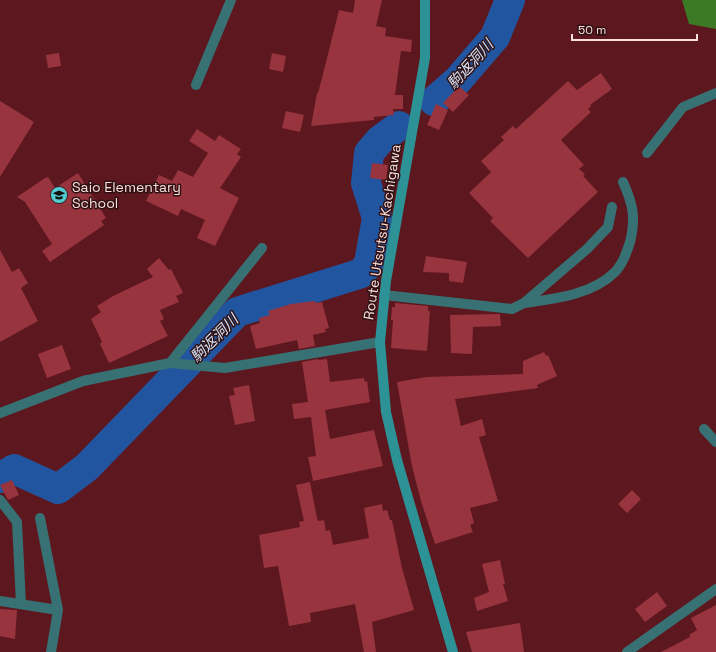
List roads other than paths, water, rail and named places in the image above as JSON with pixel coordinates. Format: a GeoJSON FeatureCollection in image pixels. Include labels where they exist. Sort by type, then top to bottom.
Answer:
{"type":"FeatureCollection","features":[{"type":"Feature","properties":{"kind":"main road","name":"Route Utsutsu-Kachigawa"},"geometry":{"type":"LineString","coordinates":[[425,0],[425,58],[384,295],[380,342],[386,412],[397,460],[453,652]]}},
{"type":"Feature","properties":{"kind":"street"},"geometry":{"type":"LineString","coordinates":[[196,84],[231,0]]}},
{"type":"Feature","properties":{"kind":"street"},"geometry":{"type":"LineString","coordinates":[[647,153],[683,107],[716,93]]}},
{"type":"Feature","properties":{"kind":"street"},"geometry":{"type":"LineString","coordinates":[[524,303],[560,298],[599,284],[616,271],[626,254],[634,216],[623,182]]}},
{"type":"Feature","properties":{"kind":"street"},"geometry":{"type":"LineString","coordinates":[[384,295],[512,309],[524,303],[587,249],[608,227],[612,207]]}},
{"type":"Feature","properties":{"kind":"street"},"geometry":{"type":"LineString","coordinates":[[170,363],[262,248]]}},
{"type":"Feature","properties":{"kind":"street"},"geometry":{"type":"LineString","coordinates":[[0,413],[83,381],[170,363],[225,368],[380,342]]}},
{"type":"Feature","properties":{"kind":"street"},"geometry":{"type":"LineString","coordinates":[[704,429],[716,442]]}},
{"type":"Feature","properties":{"kind":"street"},"geometry":{"type":"LineString","coordinates":[[0,500],[17,522],[21,604]]}},
{"type":"Feature","properties":{"kind":"street"},"geometry":{"type":"LineString","coordinates":[[40,518],[58,610],[51,652]]}},
{"type":"Feature","properties":{"kind":"street"},"geometry":{"type":"LineString","coordinates":[[626,652],[716,589]]}},
{"type":"Feature","properties":{"kind":"street"},"geometry":{"type":"LineString","coordinates":[[0,601],[58,610]]}},
{"type":"Feature","properties":{"kind":"waterway","name":"駒返洞川"},"geometry":{"type":"LineString","coordinates":[[434,101],[458,80],[495,37],[510,0]]}},
{"type":"Feature","properties":{"kind":"waterway","name":"駒返洞川"},"geometry":{"type":"LineString","coordinates":[[0,478],[14,469],[58,489],[87,467],[237,312],[362,273],[369,263],[377,218],[366,183],[369,153],[380,140],[399,126]]}},
{"type":"Feature","properties":{"kind":"place","name":"Saio Elementary School"},"geometry":{"type":"Point","coordinates":[59,195]}}]}
